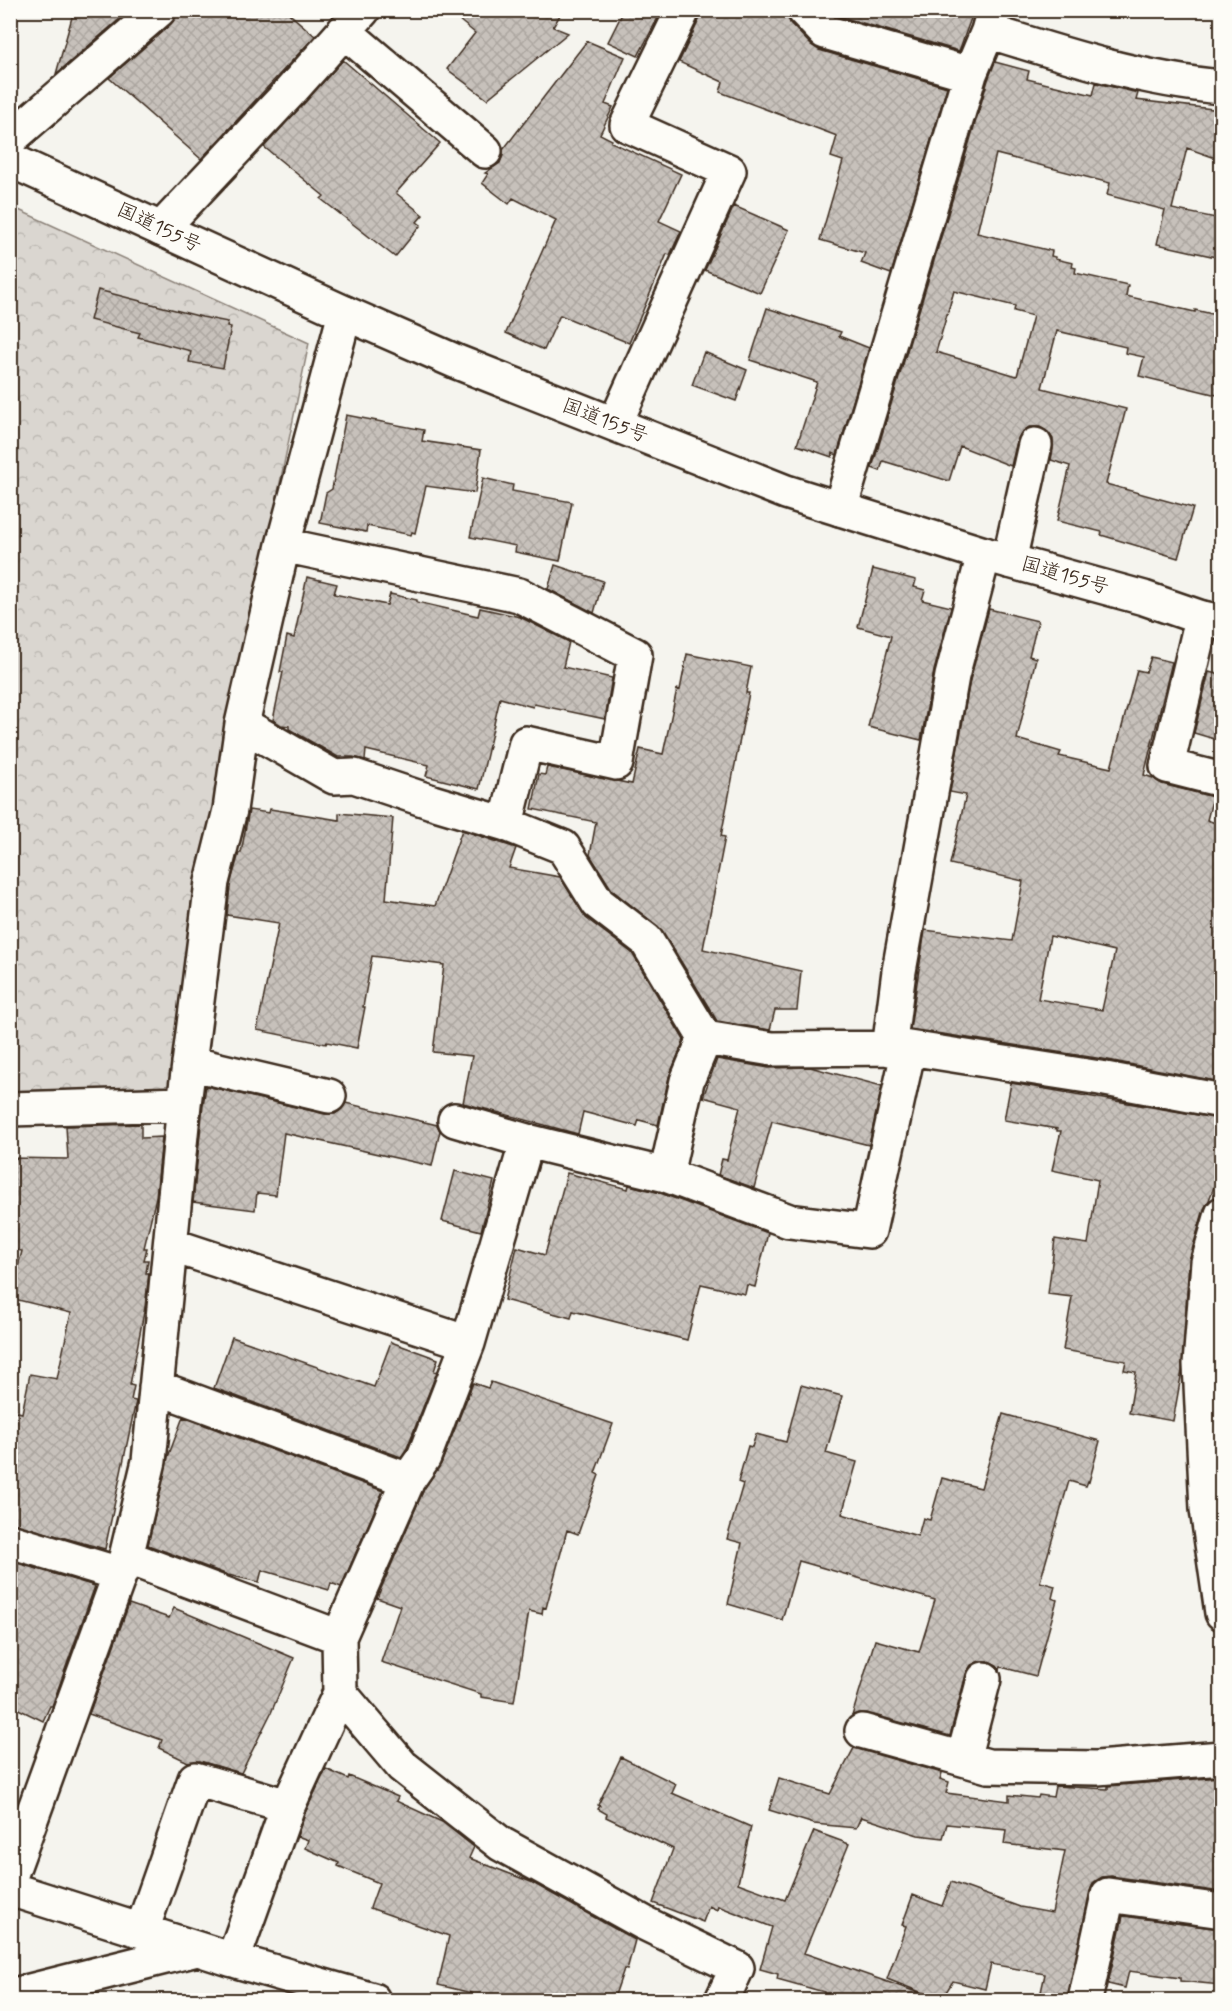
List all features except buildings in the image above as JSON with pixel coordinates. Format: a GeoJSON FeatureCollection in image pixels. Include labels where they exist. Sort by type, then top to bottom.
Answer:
{"type":"FeatureCollection","features":[{"type":"Feature","properties":{"kind":"main road"},"geometry":{"type":"LineString","coordinates":[[10,139],[159,10]]}},
{"type":"Feature","properties":{"kind":"main road"},"geometry":{"type":"LineString","coordinates":[[615,424],[729,171],[627,125],[683,10]]}},
{"type":"Feature","properties":{"kind":"main road"},"geometry":{"type":"LineString","coordinates":[[804,10],[825,32],[970,74]]}},
{"type":"Feature","properties":{"kind":"main road"},"geometry":{"type":"LineString","coordinates":[[160,229],[354,21],[485,151]]}},
{"type":"Feature","properties":{"kind":"main road"},"geometry":{"type":"LineString","coordinates":[[840,509],[970,74],[991,21],[1077,59],[1188,84],[1221,87]]}},
{"type":"Feature","properties":{"kind":"main road","name":"国道155号"},"geometry":{"type":"LineString","coordinates":[[10,160],[457,363],[786,492],[996,557],[1144,598],[1212,620]]}},
{"type":"Feature","properties":{"kind":"main road"},"geometry":{"type":"LineString","coordinates":[[10,1877],[123,1566],[148,1461],[184,1104],[212,882],[230,810],[242,724],[283,545],[345,314]]}},
{"type":"Feature","properties":{"kind":"main road"},"geometry":{"type":"LineString","coordinates":[[455,1120],[527,1141],[666,1175],[789,1221],[869,1231],[899,1048],[899,971],[952,676],[1035,445]]}},
{"type":"Feature","properties":{"kind":"main road"},"geometry":{"type":"LineString","coordinates":[[283,545],[519,595],[635,655],[616,763],[526,743],[506,824]]}},
{"type":"Feature","properties":{"kind":"main road"},"geometry":{"type":"LineString","coordinates":[[1212,620],[1167,766],[1221,780]]}},
{"type":"Feature","properties":{"kind":"main road"},"geometry":{"type":"LineString","coordinates":[[242,724],[334,777],[354,776],[506,824],[563,847],[598,903],[646,940],[705,1038],[772,1049],[899,1048],[1100,1077],[1221,1101]]}},
{"type":"Feature","properties":{"kind":"main road"},"geometry":{"type":"LineString","coordinates":[[666,1175],[687,1081],[705,1038]]}},
{"type":"Feature","properties":{"kind":"main road"},"geometry":{"type":"LineString","coordinates":[[189,1063],[329,1096]]}},
{"type":"Feature","properties":{"kind":"main road"},"geometry":{"type":"LineString","coordinates":[[10,1109],[184,1104]]}},
{"type":"Feature","properties":{"kind":"main road"},"geometry":{"type":"LineString","coordinates":[[233,1960],[288,1806],[340,1693],[339,1636],[408,1480],[423,1457],[468,1343],[527,1141]]}},
{"type":"Feature","properties":{"kind":"main road"},"geometry":{"type":"LineString","coordinates":[[1221,1214],[1208,1262],[1210,1364],[1207,1509],[1221,1613]]}},
{"type":"Feature","properties":{"kind":"main road"},"geometry":{"type":"LineString","coordinates":[[171,1245],[468,1343]]}},
{"type":"Feature","properties":{"kind":"main road"},"geometry":{"type":"LineString","coordinates":[[156,1386],[408,1480]]}},
{"type":"Feature","properties":{"kind":"main road"},"geometry":{"type":"LineString","coordinates":[[10,1541],[123,1566],[339,1636]]}},
{"type":"Feature","properties":{"kind":"main road"},"geometry":{"type":"LineString","coordinates":[[963,1759],[984,1679]]}},
{"type":"Feature","properties":{"kind":"main road"},"geometry":{"type":"LineString","coordinates":[[340,1693],[402,1766],[501,1845],[644,1923],[737,1968],[722,2001]]}},
{"type":"Feature","properties":{"kind":"main road"},"geometry":{"type":"LineString","coordinates":[[862,1731],[988,1766],[1098,1768],[1221,1758]]}},
{"type":"Feature","properties":{"kind":"main road"},"geometry":{"type":"LineString","coordinates":[[142,1930],[195,1779],[288,1806]]}},
{"type":"Feature","properties":{"kind":"main road"},"geometry":{"type":"LineString","coordinates":[[10,1889],[197,1949],[373,2001]]}},
{"type":"Feature","properties":{"kind":"main road"},"geometry":{"type":"LineString","coordinates":[[1085,2001],[1108,1895],[1221,1911]]}},
{"type":"Feature","properties":{"kind":"main road"},"geometry":{"type":"LineString","coordinates":[[10,1996],[65,1994],[197,1949]]}},
{"type":"Feature","properties":{"kind":"green space"},"geometry":{"type":"Polygon","coordinates":[[[10,206],[309,343],[231,719],[174,1089],[11,1101],[10,206]]]}}]}
